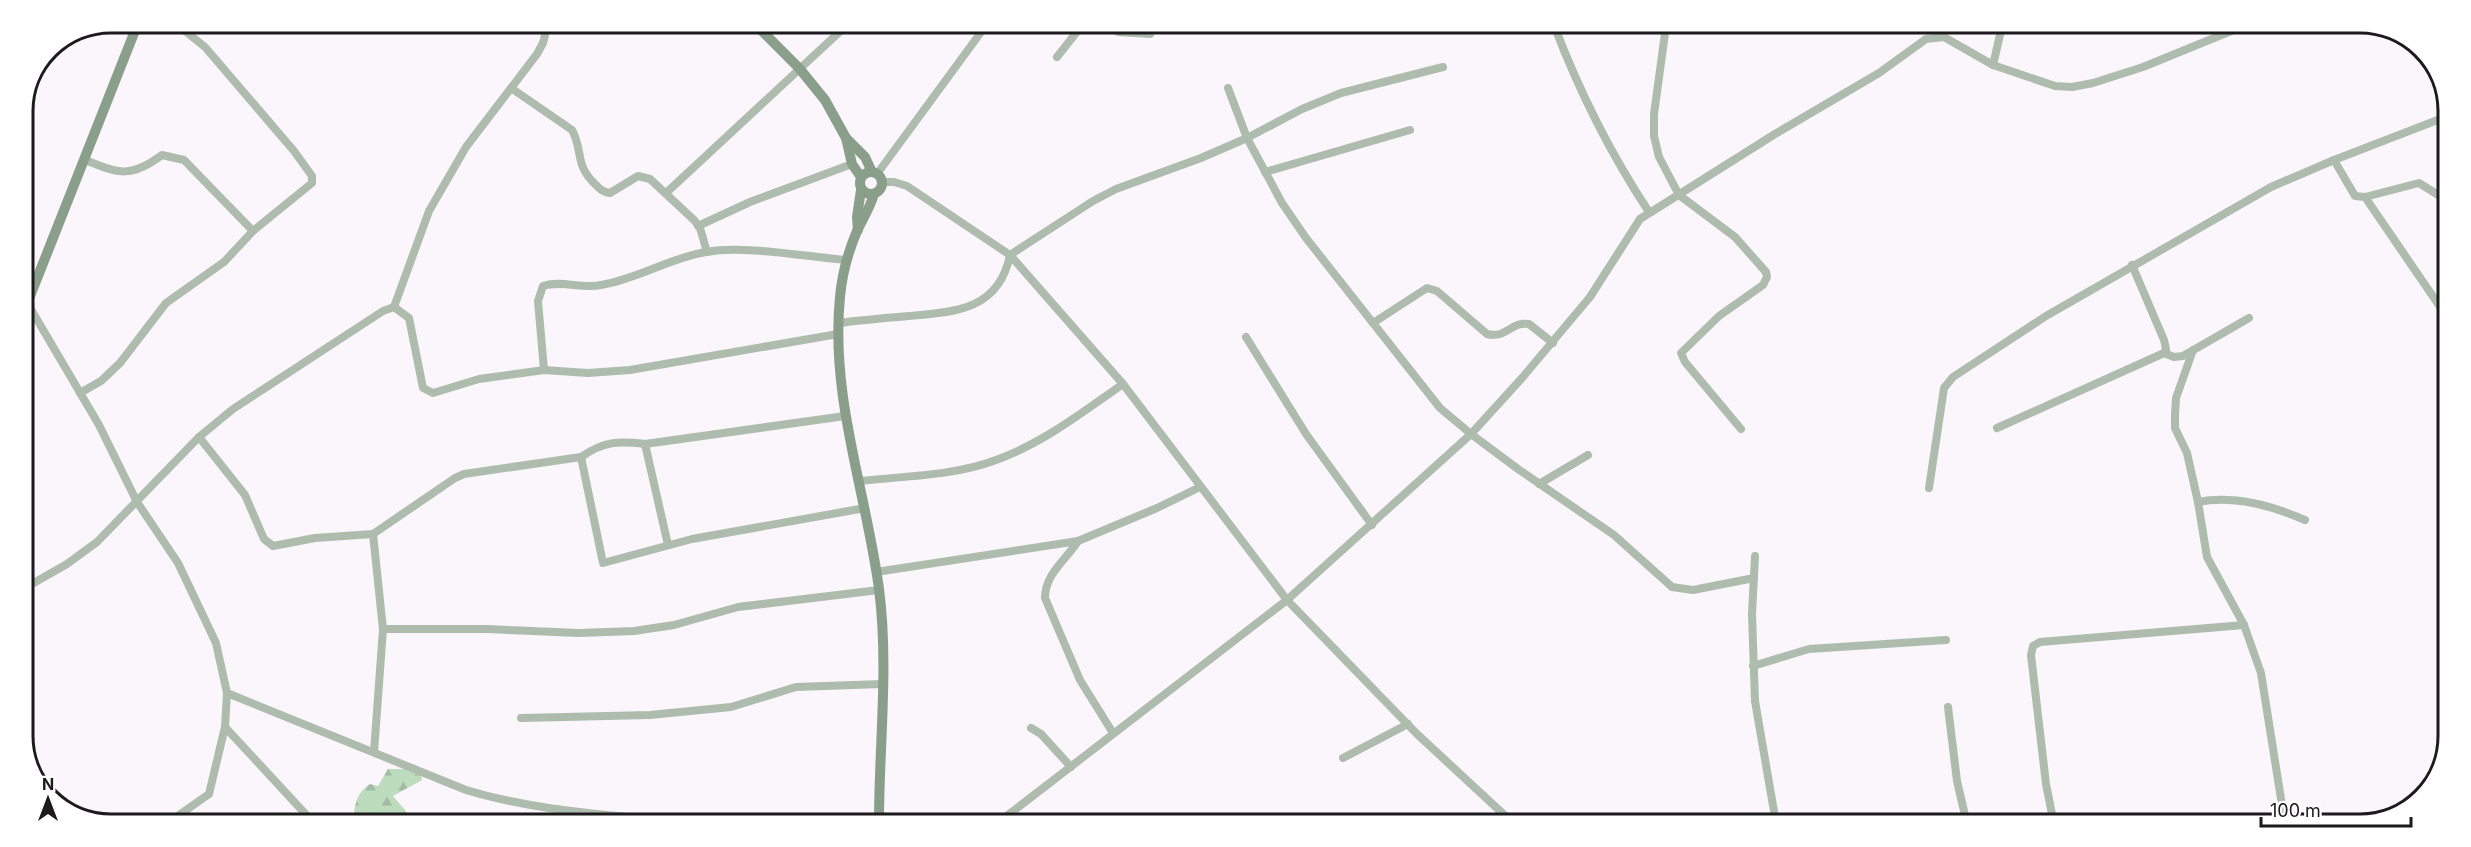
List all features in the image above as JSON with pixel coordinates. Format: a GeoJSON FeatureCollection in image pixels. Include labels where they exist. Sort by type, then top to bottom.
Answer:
{"type":"FeatureCollection","features":[{"type":"Feature","properties":{"kind":"street"},"geometry":{"type":"LineString","coordinates":[[33,286],[134,33]]}},
{"type":"Feature","properties":{"kind":"street"},"geometry":{"type":"LineString","coordinates":[[81,393],[101,381],[120,363],[166,303],[224,262],[253,231],[312,183],[312,176],[294,152],[206,47],[188,33]]}},
{"type":"Feature","properties":{"kind":"street"},"geometry":{"type":"LineString","coordinates":[[33,583],[67,564],[97,542],[199,437],[233,409],[384,311],[394,307],[429,211],[466,147],[537,54],[546,33]]}},
{"type":"Feature","properties":{"kind":"street"},"geometry":{"type":"LineString","coordinates":[[764,33],[800,68],[825,100],[846,138],[865,158],[877,176],[880,190],[874,194],[867,194],[861,190]]}},
{"type":"Feature","properties":{"kind":"street"},"geometry":{"type":"LineString","coordinates":[[666,193],[838,33]]}},
{"type":"Feature","properties":{"kind":"street"},"geometry":{"type":"LineString","coordinates":[[877,176],[980,33]]}},
{"type":"Feature","properties":{"kind":"street"},"geometry":{"type":"LineString","coordinates":[[1057,57],[1076,33]]}},
{"type":"Feature","properties":{"kind":"street"},"geometry":{"type":"LineString","coordinates":[[1134,33],[1150,34]]}},
{"type":"Feature","properties":{"kind":"street"},"geometry":{"type":"LineString","coordinates":[[1557,33],[1579,90],[1648,212]]}},
{"type":"Feature","properties":{"kind":"street"},"geometry":{"type":"LineString","coordinates":[[1665,33],[1659,70],[1654,136],[1659,158],[1679,195],[1736,237],[1766,272],[1767,277],[1763,285],[1719,316],[1681,353],[1685,362],[1741,429]]}},
{"type":"Feature","properties":{"kind":"street"},"geometry":{"type":"LineString","coordinates":[[1993,65],[2000,33]]}},
{"type":"Feature","properties":{"kind":"street"},"geometry":{"type":"LineString","coordinates":[[1009,814],[1287,600],[1471,434],[1553,343],[1590,297],[1640,219],[1648,212],[1880,73],[1926,39],[1944,37],[1993,65],[2055,86],[2072,87],[2094,83],[2143,67],[2226,33]]}},
{"type":"Feature","properties":{"kind":"street"},"geometry":{"type":"LineString","coordinates":[[839,322],[944,313],[969,308],[998,285],[1004,277],[1010,255],[1116,189],[1247,138],[1302,109],[1341,93],[1443,67]]}},
{"type":"Feature","properties":{"kind":"street"},"geometry":{"type":"LineString","coordinates":[[511,88],[572,130],[584,174],[601,190],[610,193],[638,176],[650,179],[699,225],[707,252]]}},
{"type":"Feature","properties":{"kind":"street"},"geometry":{"type":"LineString","coordinates":[[1228,88],[1247,138],[1282,203],[1306,238],[1440,408],[1539,484],[1614,535],[1672,587],[1693,590],[1754,578]]}},
{"type":"Feature","properties":{"kind":"street"},"geometry":{"type":"LineString","coordinates":[[1929,488],[1941,404],[1948,383],[2036,322],[2271,187],[2438,120]]}},
{"type":"Feature","properties":{"kind":"street"},"geometry":{"type":"LineString","coordinates":[[1265,172],[1410,130]]}},
{"type":"Feature","properties":{"kind":"street"},"geometry":{"type":"LineString","coordinates":[[846,138],[852,164],[861,177],[858,230]]}},
{"type":"Feature","properties":{"kind":"street"},"geometry":{"type":"LineString","coordinates":[[85,160],[130,172],[144,168],[162,155],[184,160],[253,231]]}},
{"type":"Feature","properties":{"kind":"street"},"geometry":{"type":"LineString","coordinates":[[2334,160],[2355,196],[2365,197],[2419,183],[2438,195]]}},
{"type":"Feature","properties":{"kind":"street"},"geometry":{"type":"LineString","coordinates":[[699,225],[750,201],[852,164]]}},
{"type":"Feature","properties":{"kind":"street"},"geometry":{"type":"LineString","coordinates":[[861,177],[866,173],[907,186],[1010,255],[1123,384],[1287,600],[1408,724],[1503,814]]}},
{"type":"Feature","properties":{"kind":"street"},"geometry":{"type":"LineString","coordinates":[[874,194],[866,219],[858,230],[847,260],[840,298],[838,334],[839,370],[845,416],[860,481],[879,590],[882,684],[879,814]]}},
{"type":"Feature","properties":{"kind":"street"},"geometry":{"type":"LineString","coordinates":[[2365,197],[2438,304]]}},
{"type":"Feature","properties":{"kind":"street"},"geometry":{"type":"LineString","coordinates":[[544,370],[538,301],[543,286],[552,283],[585,287],[620,282],[692,255],[707,252],[733,250],[847,260]]}},
{"type":"Feature","properties":{"kind":"street"},"geometry":{"type":"LineString","coordinates":[[2132,265],[2164,340],[2166,349],[2164,353]]}},
{"type":"Feature","properties":{"kind":"street"},"geometry":{"type":"LineString","coordinates":[[1373,323],[1427,288],[1437,291],[1487,334],[1498,336],[1519,324],[1528,324],[1553,343]]}},
{"type":"Feature","properties":{"kind":"street"},"geometry":{"type":"LineString","coordinates":[[394,307],[409,318],[423,388],[428,392],[442,392],[479,379],[544,370],[588,373],[619,371],[838,334]]}},
{"type":"Feature","properties":{"kind":"street"},"geometry":{"type":"LineString","coordinates":[[33,311],[81,393],[137,502],[178,563],[216,643],[227,693],[225,727],[209,794],[181,814]]}},
{"type":"Feature","properties":{"kind":"street"},"geometry":{"type":"LineString","coordinates":[[1997,428],[2164,353],[2174,357],[2183,356],[2249,318]]}},
{"type":"Feature","properties":{"kind":"street"},"geometry":{"type":"LineString","coordinates":[[1246,337],[1306,434],[1372,525]]}},
{"type":"Feature","properties":{"kind":"street"},"geometry":{"type":"LineString","coordinates":[[2193,350],[2176,398],[2175,428],[2187,453],[2207,557],[2244,625],[2261,673],[2283,814]]}},
{"type":"Feature","properties":{"kind":"street"},"geometry":{"type":"LineString","coordinates":[[860,481],[915,476],[994,461],[1022,450],[1045,437],[1123,384]]}},
{"type":"Feature","properties":{"kind":"street"},"geometry":{"type":"LineString","coordinates":[[199,437],[245,495],[264,539],[273,546],[315,538],[373,534],[464,474],[581,458],[594,448],[617,441],[645,444],[845,416]]}},
{"type":"Feature","properties":{"kind":"street"},"geometry":{"type":"LineString","coordinates":[[645,444],[668,545]]}},
{"type":"Feature","properties":{"kind":"street"},"geometry":{"type":"LineString","coordinates":[[1539,484],[1588,455]]}},
{"type":"Feature","properties":{"kind":"street"},"geometry":{"type":"LineString","coordinates":[[581,458],[603,563],[668,545],[865,508]]}},
{"type":"Feature","properties":{"kind":"street"},"geometry":{"type":"LineString","coordinates":[[876,572],[1078,541],[1200,487]]}},
{"type":"Feature","properties":{"kind":"street"},"geometry":{"type":"LineString","coordinates":[[2198,502],[2211,500],[2256,504],[2305,520]]}},
{"type":"Feature","properties":{"kind":"street"},"geometry":{"type":"LineString","coordinates":[[373,534],[383,629],[374,752]]}},
{"type":"Feature","properties":{"kind":"street"},"geometry":{"type":"LineString","coordinates":[[1078,541],[1049,577],[1045,587],[1045,598],[1080,680],[1113,733]]}},
{"type":"Feature","properties":{"kind":"street"},"geometry":{"type":"LineString","coordinates":[[1755,556],[1753,666],[1755,701],[1774,814]]}},
{"type":"Feature","properties":{"kind":"street"},"geometry":{"type":"LineString","coordinates":[[383,629],[488,629],[579,633],[634,631],[674,625],[738,607],[879,590]]}},
{"type":"Feature","properties":{"kind":"street"},"geometry":{"type":"LineString","coordinates":[[2052,814],[2037,717],[2032,646],[2040,642],[2244,625]]}},
{"type":"Feature","properties":{"kind":"street"},"geometry":{"type":"LineString","coordinates":[[1753,666],[1809,649],[1946,640]]}},
{"type":"Feature","properties":{"kind":"street"},"geometry":{"type":"LineString","coordinates":[[521,718],[673,712],[731,707],[796,687],[882,684]]}},
{"type":"Feature","properties":{"kind":"street"},"geometry":{"type":"LineString","coordinates":[[227,693],[466,790],[497,800],[541,808],[599,814]]}},
{"type":"Feature","properties":{"kind":"street"},"geometry":{"type":"LineString","coordinates":[[1948,707],[1957,781],[1964,814]]}},
{"type":"Feature","properties":{"kind":"street"},"geometry":{"type":"LineString","coordinates":[[1343,758],[1408,724]]}},
{"type":"Feature","properties":{"kind":"street"},"geometry":{"type":"LineString","coordinates":[[225,727],[305,814]]}},
{"type":"Feature","properties":{"kind":"street"},"geometry":{"type":"LineString","coordinates":[[1031,728],[1041,734],[1071,767]]}},
{"type":"Feature","properties":{"kind":"green space"},"geometry":{"type":"Polygon","coordinates":[[[388,769],[410,769],[421,774],[422,780],[393,796],[407,814],[355,814],[358,797],[363,790],[370,784],[378,786],[388,769]]]}}]}
